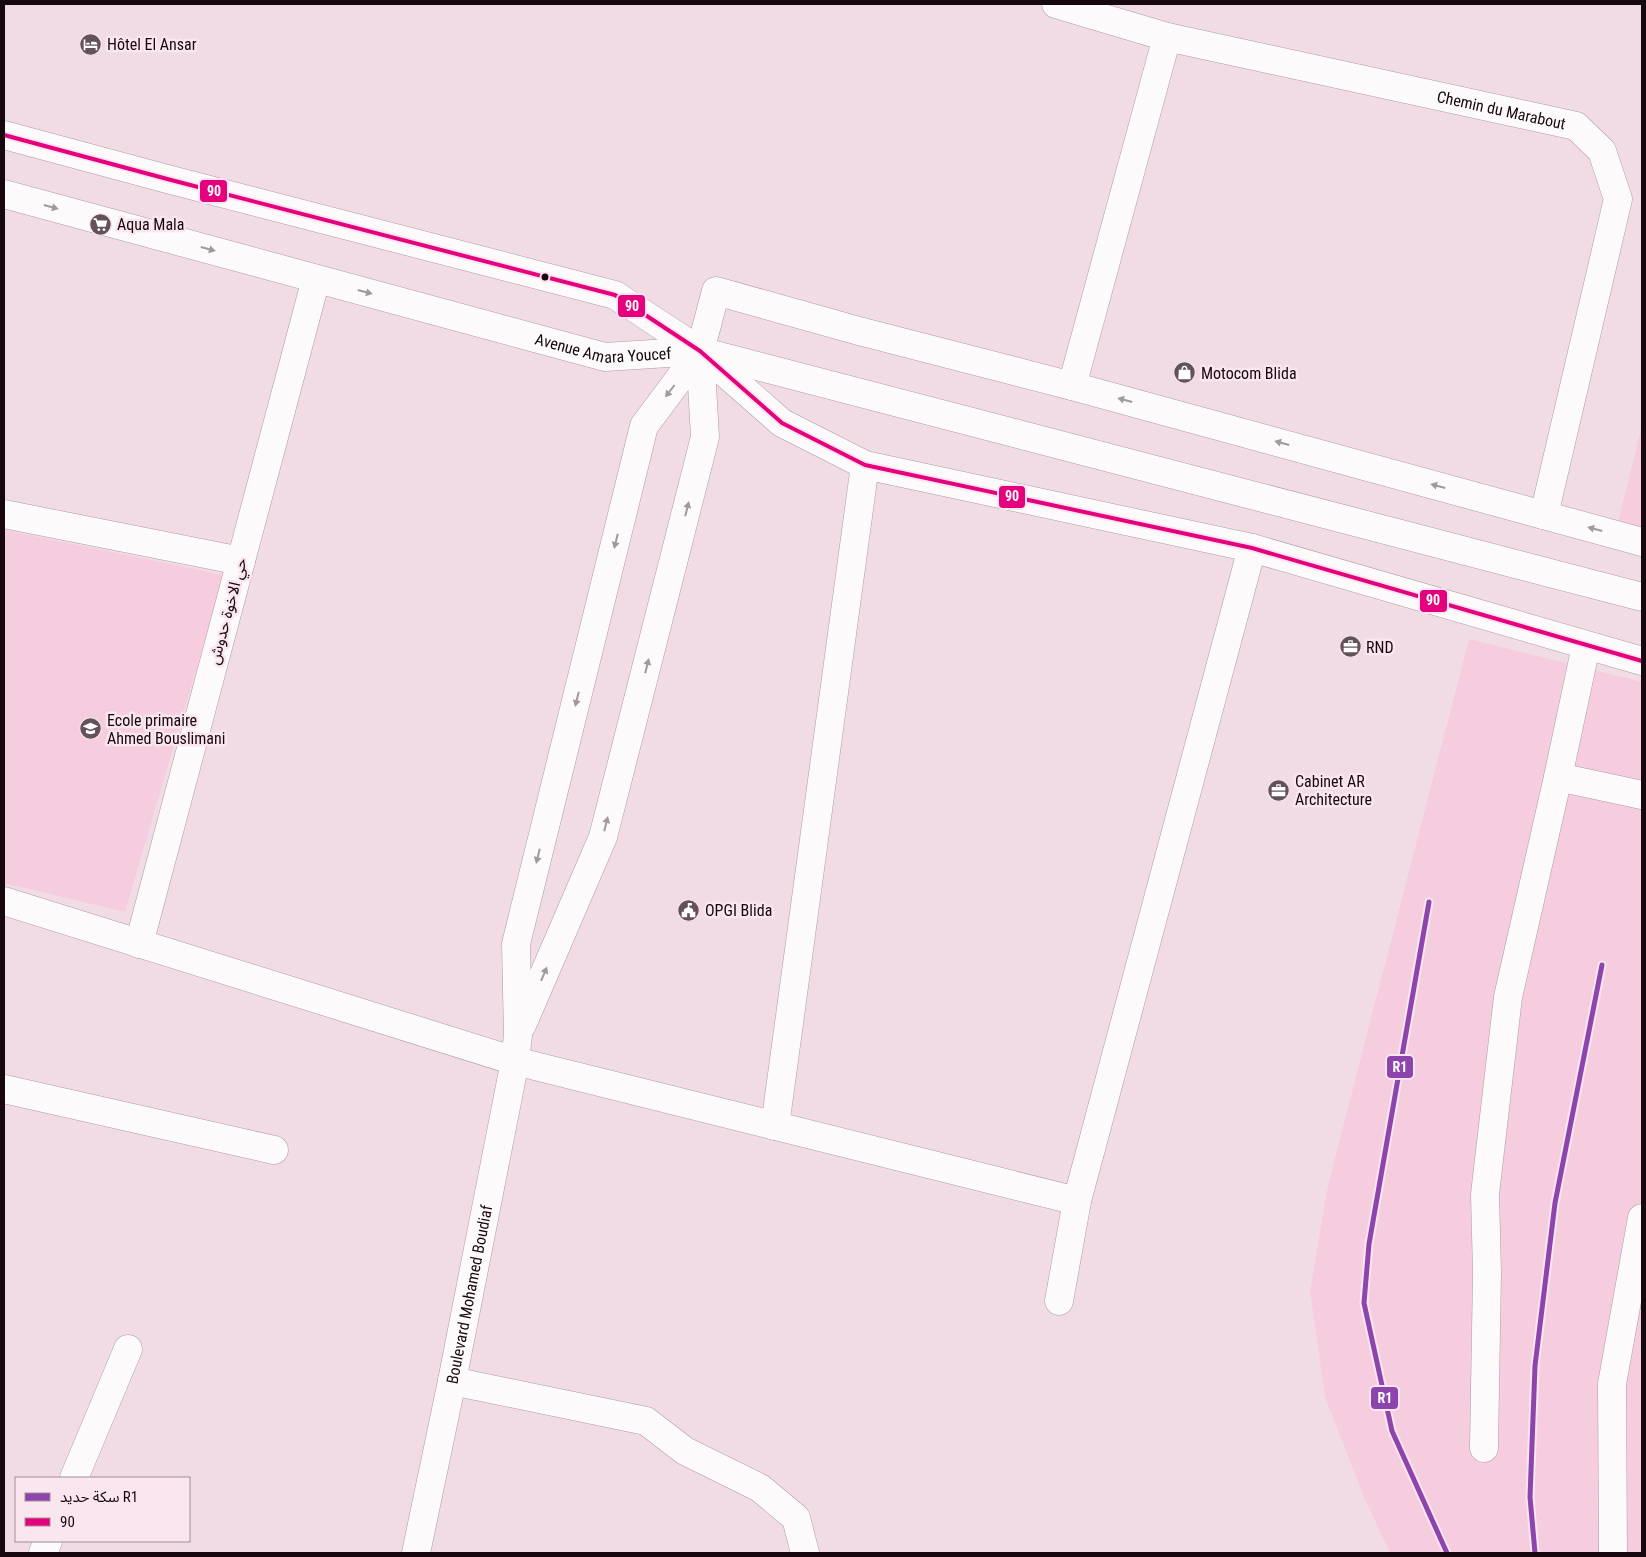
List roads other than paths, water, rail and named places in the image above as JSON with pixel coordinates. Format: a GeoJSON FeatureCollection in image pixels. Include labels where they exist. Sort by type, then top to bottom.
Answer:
{"type":"FeatureCollection","features":[{"type":"Feature","properties":{"kind":"street","name":"Chemin du Marabout"},"geometry":{"type":"LineString","coordinates":[[1056,4],[1167,37],[1576,126],[1602,151],[1618,199],[1544,515]]}},
{"type":"Feature","properties":{"kind":"street"},"geometry":{"type":"LineString","coordinates":[[1072,386],[1167,37]]}},
{"type":"Feature","properties":{"kind":"street","name":"Avenue Amara Youcef"},"geometry":{"type":"LineString","coordinates":[[4,135],[615,295],[700,352]]}},
{"type":"Feature","properties":{"kind":"street","name":"Avenue Amara Youcef"},"geometry":{"type":"LineString","coordinates":[[4,194],[605,357],[700,352]]}},
{"type":"Feature","properties":{"kind":"street","name":"حي الاخوة حدوش"},"geometry":{"type":"LineString","coordinates":[[139,944],[316,279]]}},
{"type":"Feature","properties":{"kind":"street"},"geometry":{"type":"LineString","coordinates":[[517,1048],[603,837],[705,437],[700,352],[716,291],[1642,542]]}},
{"type":"Feature","properties":{"kind":"street"},"geometry":{"type":"LineString","coordinates":[[700,352],[782,423],[865,465],[1252,548],[1586,646],[1642,660]]}},
{"type":"Feature","properties":{"kind":"street"},"geometry":{"type":"LineString","coordinates":[[700,352],[1642,597]]}},
{"type":"Feature","properties":{"kind":"street"},"geometry":{"type":"LineString","coordinates":[[517,1048],[516,944],[644,426],[700,352]]}},
{"type":"Feature","properties":{"kind":"street"},"geometry":{"type":"LineString","coordinates":[[774,1126],[865,465]]}},
{"type":"Feature","properties":{"kind":"street"},"geometry":{"type":"LineString","coordinates":[[4,514],[241,561]]}},
{"type":"Feature","properties":{"kind":"street"},"geometry":{"type":"LineString","coordinates":[[1059,1301],[1077,1201],[1252,548]]}},
{"type":"Feature","properties":{"kind":"street"},"geometry":{"type":"LineString","coordinates":[[1484,1448],[1487,1273],[1485,1194],[1508,997],[1586,646]]}},
{"type":"Feature","properties":{"kind":"street"},"geometry":{"type":"LineString","coordinates":[[1558,777],[1642,795]]}},
{"type":"Feature","properties":{"kind":"street"},"geometry":{"type":"LineString","coordinates":[[4,901],[139,944],[517,1048],[774,1126],[1077,1201]]}},
{"type":"Feature","properties":{"kind":"street","name":"Boulevard Mohamed Boudiaf"},"geometry":{"type":"LineString","coordinates":[[416,1553],[452,1381],[517,1048]]}},
{"type":"Feature","properties":{"kind":"street"},"geometry":{"type":"LineString","coordinates":[[4,1089],[274,1150]]}},
{"type":"Feature","properties":{"kind":"street"},"geometry":{"type":"LineString","coordinates":[[1613,1553],[1612,1384],[1642,1218]]}},
{"type":"Feature","properties":{"kind":"street"},"geometry":{"type":"LineString","coordinates":[[74,1477],[128,1349]]}},
{"type":"Feature","properties":{"kind":"street"},"geometry":{"type":"LineString","coordinates":[[452,1381],[646,1421],[685,1451],[760,1488],[796,1518],[805,1553]]}},
{"type":"Feature","properties":{"kind":"rail line","name":"R1"},"geometry":{"type":"LineString","coordinates":[[1429,902],[1369,1244],[1364,1303],[1392,1431],[1447,1553]]}},
{"type":"Feature","properties":{"kind":"rail line","name":"R1"},"geometry":{"type":"LineString","coordinates":[[1535,1553],[1530,1497],[1535,1366],[1555,1203],[1602,965]]}},
{"type":"Feature","properties":{"kind":"place","name":"Hôtel El Ansar"},"geometry":{"type":"Point","coordinates":[91,44]}},
{"type":"Feature","properties":{"kind":"place","name":"Aqua Mala"},"geometry":{"type":"Point","coordinates":[101,224]}},
{"type":"Feature","properties":{"kind":"place","name":"Motocom Blida"},"geometry":{"type":"Point","coordinates":[1185,373]}},
{"type":"Feature","properties":{"kind":"place","name":"RND"},"geometry":{"type":"Point","coordinates":[1350,647]}},
{"type":"Feature","properties":{"kind":"place","name":"Ecole primaire Ahmed Bouslimani"},"geometry":{"type":"Point","coordinates":[91,729]}},
{"type":"Feature","properties":{"kind":"place","name":"Cabinet AR Architecture"},"geometry":{"type":"Point","coordinates":[1279,790]}},
{"type":"Feature","properties":{"kind":"place","name":"OPGI Blida"},"geometry":{"type":"Point","coordinates":[689,910]}}]}
